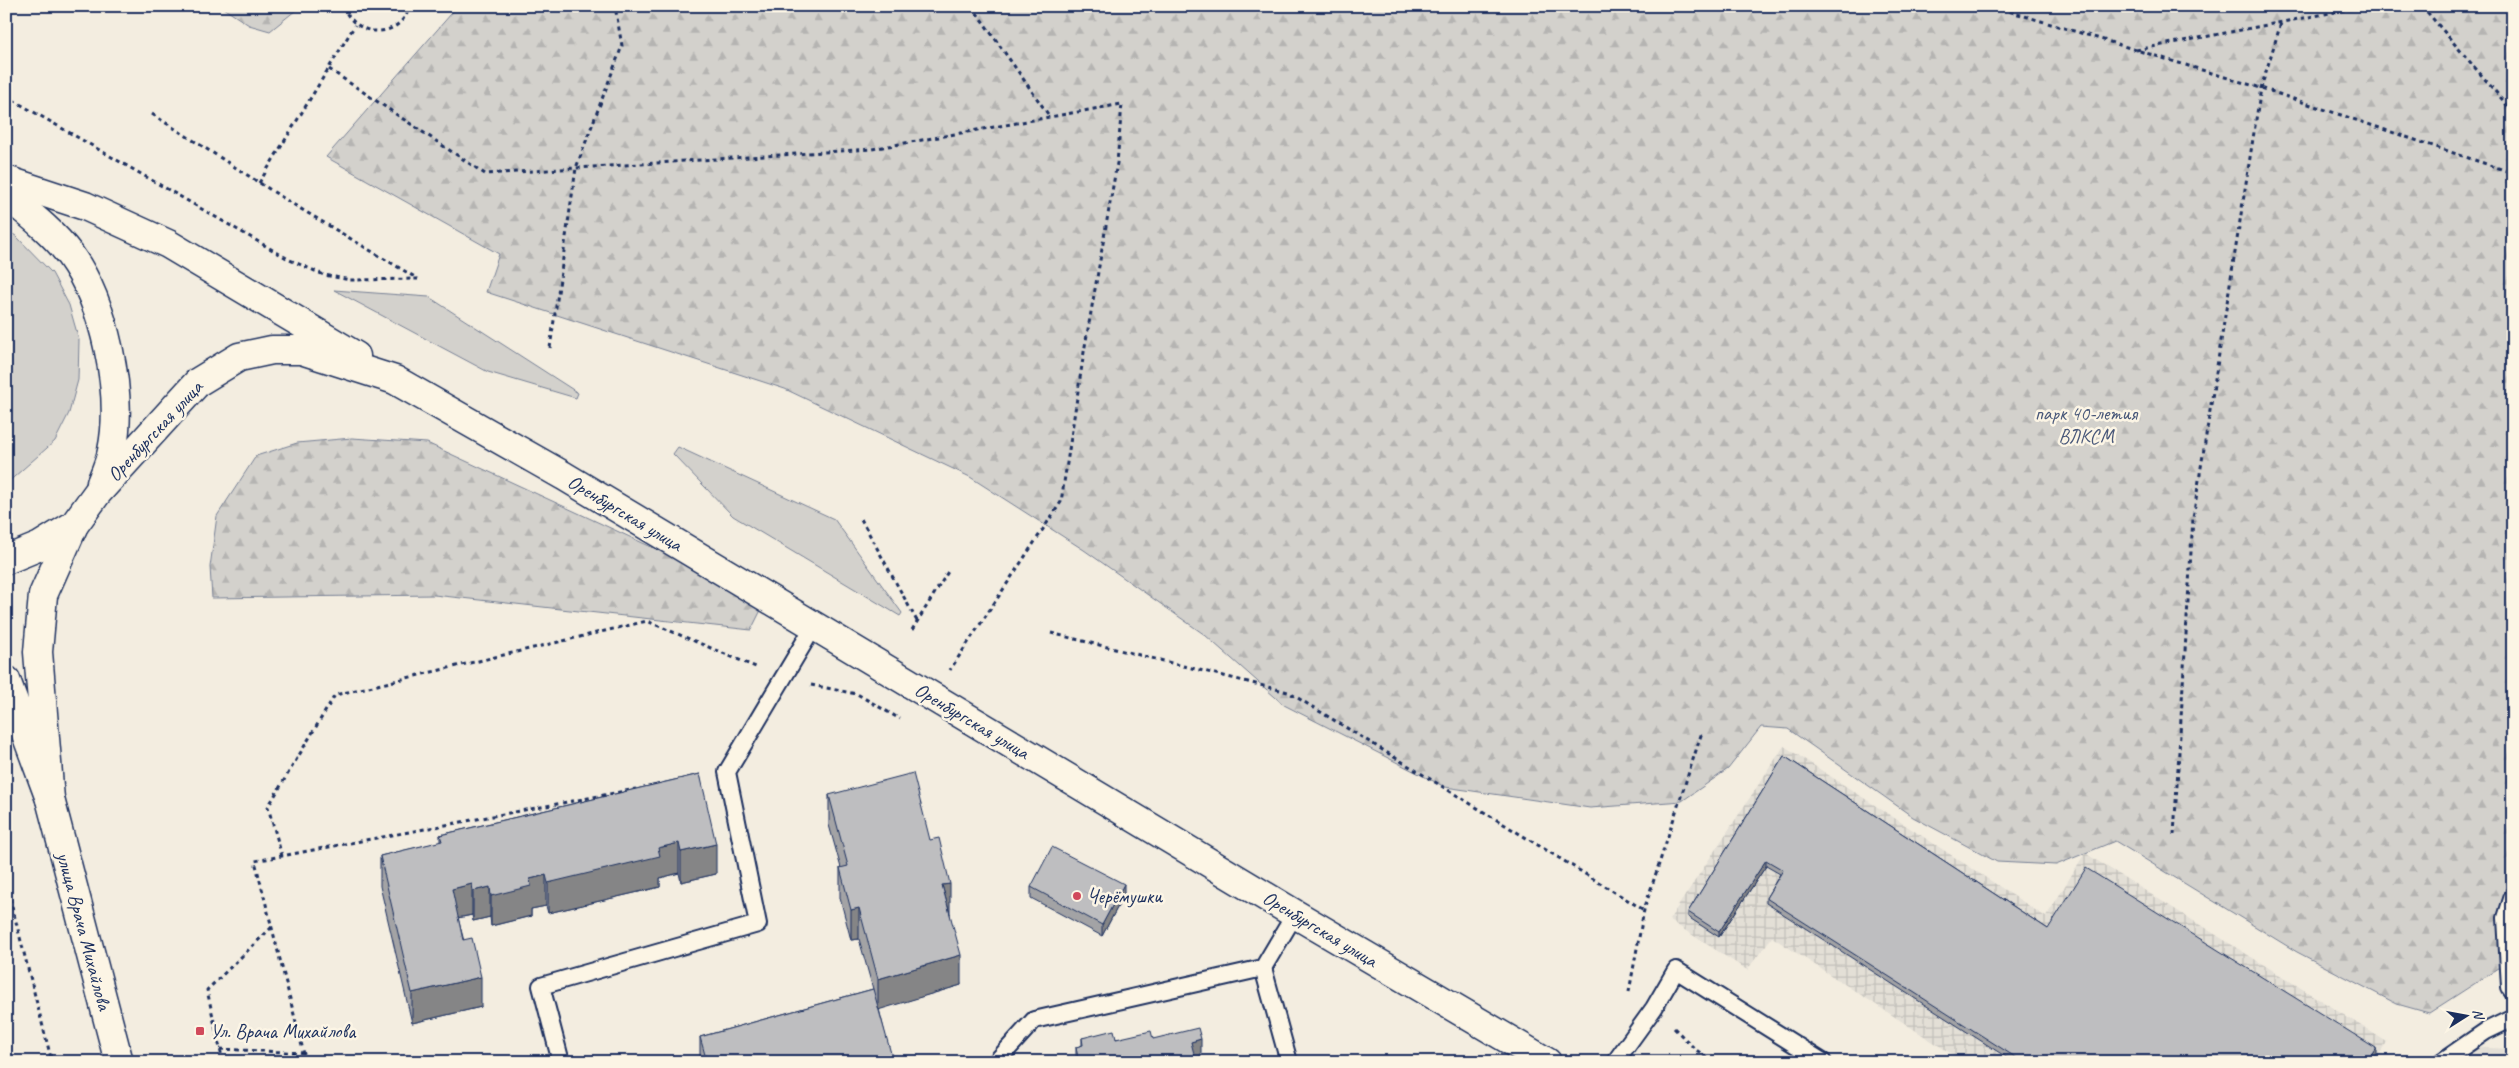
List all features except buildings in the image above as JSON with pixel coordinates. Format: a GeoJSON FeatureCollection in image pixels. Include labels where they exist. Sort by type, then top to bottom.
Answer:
{"type":"FeatureCollection","features":[{"type":"Feature","properties":{"kind":"street"},"geometry":{"type":"LineString","coordinates":[[6,180],[86,206],[168,244],[396,380]]}},
{"type":"Feature","properties":{"kind":"street"},"geometry":{"type":"LineString","coordinates":[[6,195],[32,216],[70,255],[93,296],[107,340],[113,374],[112,451],[98,492]]}},
{"type":"Feature","properties":{"kind":"street","name":"Оренбургская улица"},"geometry":{"type":"LineString","coordinates":[[50,799],[38,652],[43,595],[74,525],[98,492],[198,382],[239,357],[272,350],[301,350],[396,380],[564,476],[1295,914],[1546,1062]]}},
{"type":"Feature","properties":{"kind":"street"},"geometry":{"type":"LineString","coordinates":[[6,560],[40,546],[74,525]]}},
{"type":"Feature","properties":{"kind":"street"},"geometry":{"type":"LineString","coordinates":[[6,680],[50,799]]}},
{"type":"Feature","properties":{"kind":"street","name":"улица Врача Михайлова"},"geometry":{"type":"LineString","coordinates":[[50,799],[120,1062]]}},
{"type":"Feature","properties":{"kind":"lane"},"geometry":{"type":"LineString","coordinates":[[561,1062],[541,986],[758,924],[728,772],[814,626]]}},
{"type":"Feature","properties":{"kind":"lane"},"geometry":{"type":"LineString","coordinates":[[2513,896],[2506,918],[2510,987],[2513,991]]}},
{"type":"Feature","properties":{"kind":"lane"},"geometry":{"type":"LineString","coordinates":[[1289,1062],[1263,968],[1295,914]]}},
{"type":"Feature","properties":{"kind":"lane"},"geometry":{"type":"LineString","coordinates":[[996,1062],[1034,1020],[1263,968]]}},
{"type":"Feature","properties":{"kind":"lane"},"geometry":{"type":"LineString","coordinates":[[1615,1062],[1654,1008],[1676,970],[1823,1062]]}},
{"type":"Feature","properties":{"kind":"lane"},"geometry":{"type":"LineString","coordinates":[[2441,1062],[2486,1031],[2513,1018]]}},
{"type":"Feature","properties":{"kind":"path"},"geometry":{"type":"LineString","coordinates":[[343,6],[346,15],[355,25],[377,32],[390,30],[402,22],[410,6]]}},
{"type":"Feature","properties":{"kind":"path"},"geometry":{"type":"LineString","coordinates":[[550,348],[576,168],[622,46],[615,6]]}},
{"type":"Feature","properties":{"kind":"path"},"geometry":{"type":"LineString","coordinates":[[972,6],[1050,117]]}},
{"type":"Feature","properties":{"kind":"path"},"geometry":{"type":"LineString","coordinates":[[1954,6],[2004,10],[2261,88],[2513,173]]}},
{"type":"Feature","properties":{"kind":"path"},"geometry":{"type":"LineString","coordinates":[[2135,50],[2367,6]]}},
{"type":"Feature","properties":{"kind":"path"},"geometry":{"type":"LineString","coordinates":[[2422,6],[2513,112]]}},
{"type":"Feature","properties":{"kind":"path"},"geometry":{"type":"LineString","coordinates":[[2174,835],[2193,518],[2261,88],[2281,23]]}},
{"type":"Feature","properties":{"kind":"path"},"geometry":{"type":"LineString","coordinates":[[259,183],[355,25]]}},
{"type":"Feature","properties":{"kind":"path"},"geometry":{"type":"LineString","coordinates":[[328,69],[485,174],[872,149],[1122,104],[1118,163],[1084,352],[1061,502],[932,697]]}},
{"type":"Feature","properties":{"kind":"path"},"geometry":{"type":"LineString","coordinates":[[6,96],[290,260],[324,275],[350,280],[418,279],[259,183],[152,114]]}},
{"type":"Feature","properties":{"kind":"path"},"geometry":{"type":"LineString","coordinates":[[861,519],[917,621]]}},
{"type":"Feature","properties":{"kind":"path"},"geometry":{"type":"LineString","coordinates":[[912,630],[949,570]]}},
{"type":"Feature","properties":{"kind":"path"},"geometry":{"type":"LineString","coordinates":[[282,856],[268,807],[335,695],[647,621],[783,679],[857,694],[903,721]]}},
{"type":"Feature","properties":{"kind":"path"},"geometry":{"type":"LineString","coordinates":[[1051,633],[1288,692],[1644,910]]}},
{"type":"Feature","properties":{"kind":"path"},"geometry":{"type":"LineString","coordinates":[[1629,992],[1644,910],[1702,732]]}},
{"type":"Feature","properties":{"kind":"path"},"geometry":{"type":"LineString","coordinates":[[306,1062],[255,861],[640,788]]}},
{"type":"Feature","properties":{"kind":"path"},"geometry":{"type":"LineString","coordinates":[[6,883],[52,1062]]}},
{"type":"Feature","properties":{"kind":"path"},"geometry":{"type":"LineString","coordinates":[[223,1062],[208,990],[272,927]]}},
{"type":"Feature","properties":{"kind":"path"},"geometry":{"type":"LineString","coordinates":[[1654,1008],[1695,1049],[1713,1062]]}},
{"type":"Feature","properties":{"kind":"path"},"geometry":{"type":"LineString","coordinates":[[220,1049],[304,1053]]}},
{"type":"Feature","properties":{"kind":"shaded area"},"geometry":{"type":"Polygon","coordinates":[[[1784,746],[2046,917],[2085,853],[2387,1042],[2375,1062],[1964,1062],[1772,937],[1747,970],[1669,920],[1784,746]]]}},
{"type":"Feature","properties":{"kind":"shaded area"},"geometry":{"type":"Polygon","coordinates":[[[2466,1047],[2513,1049],[2513,1062],[2455,1062],[2466,1047]]]}},
{"type":"Feature","properties":{"kind":"green space"},"geometry":{"type":"Polygon","coordinates":[[[220,6],[301,6],[270,31],[249,25],[220,6]]]}},
{"type":"Feature","properties":{"kind":"green space","name":"парк 40-летия ВЛКСМ"},"geometry":{"type":"Polygon","coordinates":[[[458,6],[2513,6],[2513,971],[2502,966],[2429,1013],[2397,1004],[2297,952],[2115,841],[2056,865],[1997,862],[1913,817],[1788,729],[1761,727],[1728,769],[1682,801],[1590,808],[1445,787],[1284,705],[1205,635],[1084,550],[970,477],[785,389],[486,292],[499,254],[326,157],[458,6]]]}},
{"type":"Feature","properties":{"kind":"green space"},"geometry":{"type":"Polygon","coordinates":[[[6,230],[16,236],[52,273],[69,305],[79,340],[78,380],[69,413],[55,441],[6,484],[6,230]]]}},
{"type":"Feature","properties":{"kind":"green space"},"geometry":{"type":"Polygon","coordinates":[[[334,290],[429,297],[578,393],[576,398],[488,372],[334,290]]]}},
{"type":"Feature","properties":{"kind":"green space"},"geometry":{"type":"Polygon","coordinates":[[[352,438],[427,443],[755,595],[761,610],[751,630],[434,595],[212,598],[210,567],[217,516],[256,456],[297,443],[352,438]]]}},
{"type":"Feature","properties":{"kind":"green space"},"geometry":{"type":"Polygon","coordinates":[[[678,447],[834,519],[902,613],[900,616],[733,516],[673,454],[678,447]]]}},
{"type":"Feature","properties":{"kind":"place","name":"Черёмушки"},"geometry":{"type":"Point","coordinates":[1077,896]}},
{"type":"Feature","properties":{"kind":"place","name":"Ул. Врача Михайлова"},"geometry":{"type":"Point","coordinates":[200,1031]}}]}
